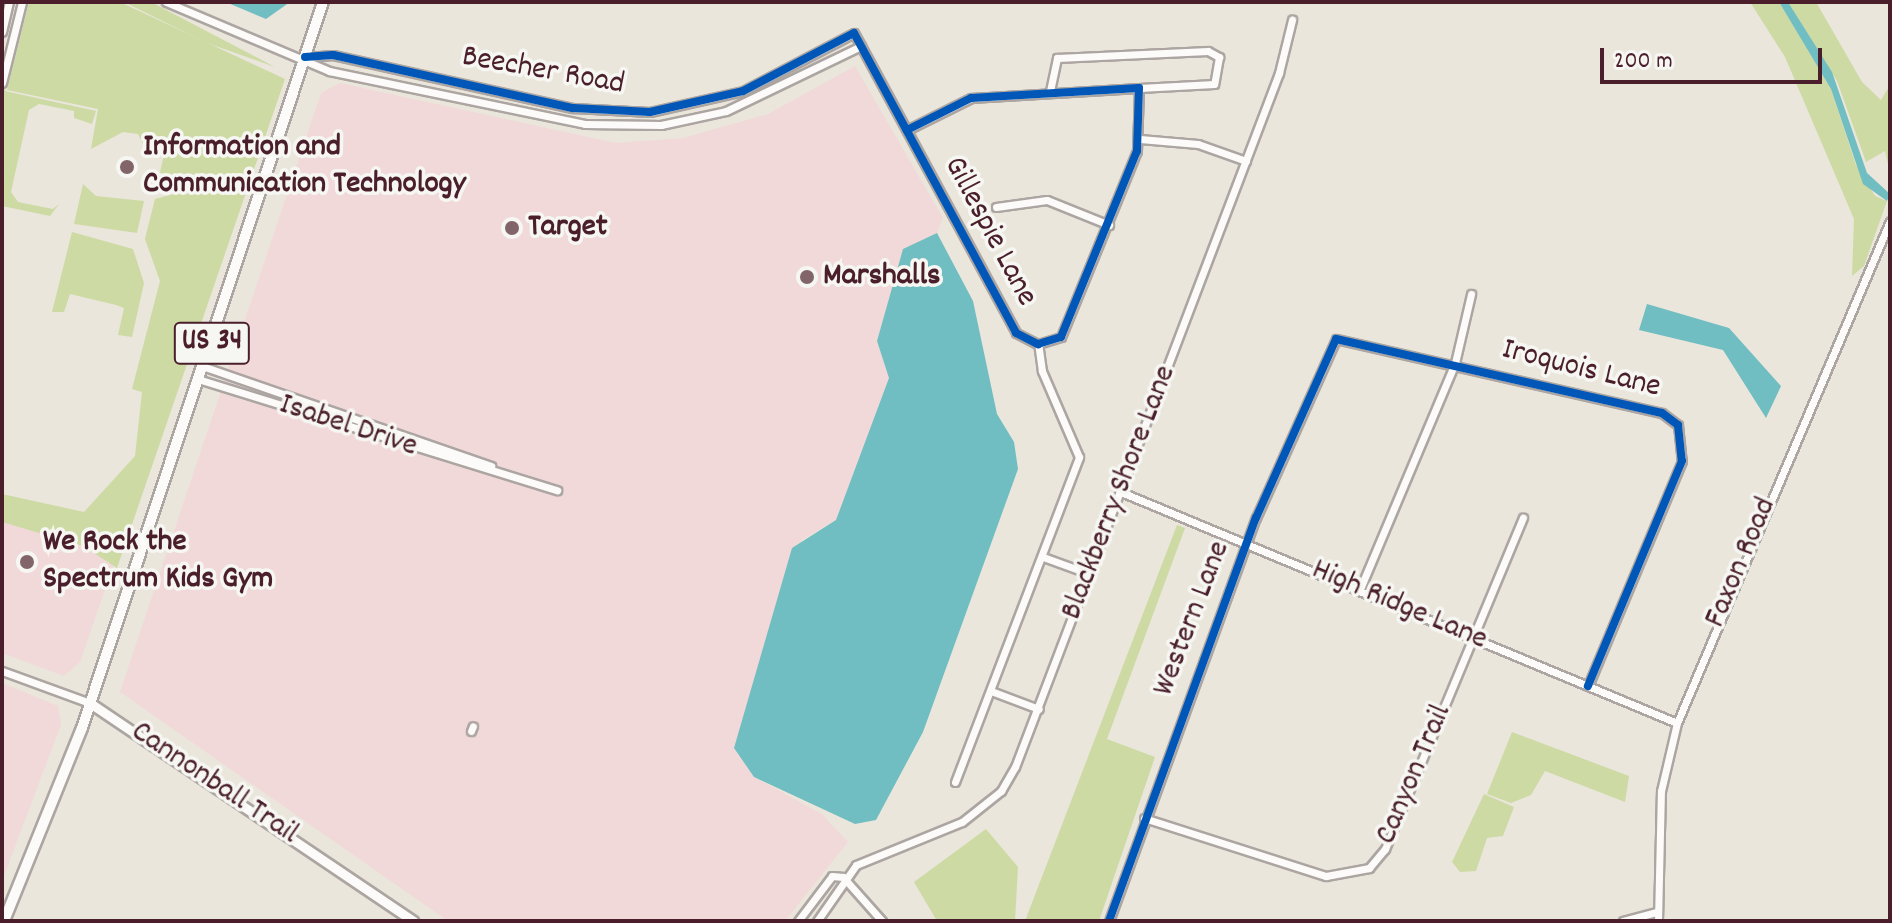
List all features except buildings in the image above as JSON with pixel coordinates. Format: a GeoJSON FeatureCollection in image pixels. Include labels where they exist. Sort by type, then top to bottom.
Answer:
{"type":"FeatureCollection","features":[{"type":"Feature","properties":{"kind":"main road","name":"US 34"},"geometry":{"type":"LineString","coordinates":[[4,921],[90,703],[201,380],[323,2]]}},
{"type":"Feature","properties":{"kind":"main road","name":"Cannonball Trail"},"geometry":{"type":"LineString","coordinates":[[90,703],[413,921]]}},
{"type":"Feature","properties":{"kind":"street"},"geometry":{"type":"LineString","coordinates":[[2,32],[9,2]]}},
{"type":"Feature","properties":{"kind":"street"},"geometry":{"type":"LineString","coordinates":[[2,83],[22,2]]}},
{"type":"Feature","properties":{"kind":"street","name":"Beecher Road"},"geometry":{"type":"LineString","coordinates":[[166,2],[238,38],[305,57],[329,71],[539,115],[632,126],[737,107],[861,46]]}},
{"type":"Feature","properties":{"kind":"street","name":"Blackberry Shore Lane"},"geometry":{"type":"LineString","coordinates":[[817,921],[843,877],[873,855],[982,808],[1015,767],[1246,161],[1292,20]]}},
{"type":"Feature","properties":{"kind":"street","name":"Beecher Road"},"geometry":{"type":"LineString","coordinates":[[305,57],[333,55],[573,108],[650,112],[743,91],[854,33]]}},
{"type":"Feature","properties":{"kind":"street","name":"Gillespie Lane"},"geometry":{"type":"LineString","coordinates":[[854,33],[1016,333],[1038,344],[1056,340],[1071,324],[1140,139],[1139,88]]}},
{"type":"Feature","properties":{"kind":"street","name":"Gillespie Lane"},"geometry":{"type":"LineString","coordinates":[[907,130],[971,98],[1050,91],[1214,84],[1219,57],[1208,51],[1057,58],[1050,91]]}},
{"type":"Feature","properties":{"kind":"street"},"geometry":{"type":"LineString","coordinates":[[1140,139],[1198,144],[1246,161]]}},
{"type":"Feature","properties":{"kind":"street","name":"Gillespie Lane"},"geometry":{"type":"LineString","coordinates":[[996,207],[1047,200],[1109,225]]}},
{"type":"Feature","properties":{"kind":"street","name":"Faxon Road"},"geometry":{"type":"LineString","coordinates":[[1658,916],[1661,791],[1677,723],[1890,221]]}},
{"type":"Feature","properties":{"kind":"street"},"geometry":{"type":"LineString","coordinates":[[1360,589],[1455,363],[1471,294]]}},
{"type":"Feature","properties":{"kind":"street","name":"Iroquois Lane"},"geometry":{"type":"LineString","coordinates":[[1335,339],[1455,363],[1662,413],[1682,430],[1682,461],[1588,686]]}},
{"type":"Feature","properties":{"kind":"street","name":"Western Lane"},"geometry":{"type":"LineString","coordinates":[[1109,921],[1144,818],[1248,542],[1335,339]]}},
{"type":"Feature","properties":{"kind":"street","name":"Gillespie Lane"},"geometry":{"type":"LineString","coordinates":[[955,782],[1079,457],[1042,371],[1038,344]]}},
{"type":"Feature","properties":{"kind":"street","name":"Isabel Drive"},"geometry":{"type":"LineString","coordinates":[[205,367],[557,490]]}},
{"type":"Feature","properties":{"kind":"street","name":"Isabel Drive"},"geometry":{"type":"LineString","coordinates":[[201,380],[452,462],[497,469]]}},
{"type":"Feature","properties":{"kind":"street","name":"High Ridge Lane"},"geometry":{"type":"LineString","coordinates":[[1121,492],[1248,542],[1677,723]]}},
{"type":"Feature","properties":{"kind":"street","name":"Canyon Trail"},"geometry":{"type":"LineString","coordinates":[[1144,818],[1326,876],[1369,868],[1385,849],[1523,518]]}},
{"type":"Feature","properties":{"kind":"street"},"geometry":{"type":"LineString","coordinates":[[1043,557],[1090,574]]}},
{"type":"Feature","properties":{"kind":"street","name":"Cannonball Trail"},"geometry":{"type":"LineString","coordinates":[[2,671],[90,703]]}},
{"type":"Feature","properties":{"kind":"street"},"geometry":{"type":"LineString","coordinates":[[991,691],[1039,709]]}},
{"type":"Feature","properties":{"kind":"street","name":"Blackberry Shore Lane"},"geometry":{"type":"LineString","coordinates":[[798,921],[832,876],[843,877]]}},
{"type":"Feature","properties":{"kind":"street"},"geometry":{"type":"LineString","coordinates":[[843,877],[882,921]]}},
{"type":"Feature","properties":{"kind":"street"},"geometry":{"type":"LineString","coordinates":[[1623,921],[1658,916]]}},
{"type":"Feature","properties":{"kind":"shaded area"},"geometry":{"type":"Polygon","coordinates":[[[855,66],[943,218],[937,233],[903,250],[877,341],[890,378],[836,520],[802,540],[734,748],[754,777],[822,814],[848,842],[785,921],[448,921],[120,692],[321,93],[340,83],[616,143],[683,138],[768,114],[855,66]]]}},
{"type":"Feature","properties":{"kind":"shaded area"},"geometry":{"type":"Polygon","coordinates":[[[2,516],[117,555],[80,662],[64,676],[2,653],[2,516]]]}},
{"type":"Feature","properties":{"kind":"shaded area"},"geometry":{"type":"Polygon","coordinates":[[[2,683],[58,706],[61,725],[2,881],[2,683]]]}},
{"type":"Feature","properties":{"kind":"green space"},"geometry":{"type":"Polygon","coordinates":[[[26,2],[5,91],[96,111],[92,124],[74,118],[74,111],[39,104],[29,110],[11,192],[18,202],[53,209],[59,204],[50,216],[2,206],[2,95],[26,2]]]}},
{"type":"Feature","properties":{"kind":"green space"},"geometry":{"type":"Polygon","coordinates":[[[29,2],[120,2],[285,79],[117,568],[83,546],[2,522],[2,494],[84,512],[135,456],[142,392],[132,389],[160,281],[145,239],[155,199],[174,194],[175,185],[160,172],[164,155],[149,156],[138,134],[123,132],[91,149],[98,109],[7,90],[29,2]]]}},
{"type":"Feature","properties":{"kind":"green space"},"geometry":{"type":"Polygon","coordinates":[[[124,2],[151,2],[275,67],[207,43],[124,2]]]}},
{"type":"Feature","properties":{"kind":"green space"},"geometry":{"type":"Polygon","coordinates":[[[1750,2],[1779,2],[1831,89],[1856,165],[1875,196],[1887,201],[1864,266],[1852,276],[1854,219],[1785,57],[1750,2]]]}},
{"type":"Feature","properties":{"kind":"green space"},"geometry":{"type":"Polygon","coordinates":[[[1788,2],[1816,2],[1862,82],[1881,100],[1890,85],[1890,173],[1885,151],[1866,162],[1837,81],[1788,2]]]}},
{"type":"Feature","properties":{"kind":"green space"},"geometry":{"type":"Polygon","coordinates":[[[83,184],[96,196],[144,201],[137,233],[74,224],[83,184]]]}},
{"type":"Feature","properties":{"kind":"green space"},"geometry":{"type":"Polygon","coordinates":[[[72,232],[133,249],[144,283],[132,337],[118,335],[124,308],[116,305],[70,294],[64,312],[52,312],[72,232]]]}},
{"type":"Feature","properties":{"kind":"green space"},"geometry":{"type":"Polygon","coordinates":[[[1177,525],[1185,528],[1107,739],[1155,757],[1099,921],[1025,921],[1177,525]]]}},
{"type":"Feature","properties":{"kind":"green space"},"geometry":{"type":"Polygon","coordinates":[[[1512,732],[1629,776],[1625,802],[1545,771],[1531,795],[1511,803],[1487,794],[1512,732]]]}},
{"type":"Feature","properties":{"kind":"green space"},"geometry":{"type":"Polygon","coordinates":[[[1484,794],[1514,807],[1503,836],[1487,838],[1476,871],[1460,872],[1452,862],[1484,794]]]}},
{"type":"Feature","properties":{"kind":"green space"},"geometry":{"type":"Polygon","coordinates":[[[986,829],[1018,867],[1015,921],[937,921],[914,882],[986,829]]]}},
{"type":"Feature","properties":{"kind":"water"},"geometry":{"type":"Polygon","coordinates":[[[229,2],[290,2],[266,19],[228,3],[229,2]]]}},
{"type":"Feature","properties":{"kind":"water"},"geometry":{"type":"Polygon","coordinates":[[[1779,2],[1788,2],[1832,72],[1867,173],[1890,194],[1887,201],[1863,184],[1831,89],[1779,2]]]}},
{"type":"Feature","properties":{"kind":"water"},"geometry":{"type":"Polygon","coordinates":[[[937,233],[973,301],[997,414],[1014,442],[1018,469],[923,732],[876,820],[855,824],[754,777],[734,748],[792,548],[836,520],[889,378],[877,341],[903,249],[937,233]]]}},
{"type":"Feature","properties":{"kind":"water"},"geometry":{"type":"Polygon","coordinates":[[[1647,304],[1729,328],[1781,386],[1766,418],[1723,350],[1639,330],[1647,304]]]}},
{"type":"Feature","properties":{"kind":"cycle path"},"geometry":{"type":"LineString","coordinates":[[305,57],[333,55],[573,108],[650,112],[743,91],[854,33],[1016,333],[1038,344],[1061,337],[1137,151],[1139,88],[971,98],[907,130]]}},
{"type":"Feature","properties":{"kind":"cycle path"},"geometry":{"type":"LineString","coordinates":[[1109,921],[1256,518],[1336,339],[1662,413],[1678,425],[1682,461],[1588,686]]}},
{"type":"Feature","properties":{"kind":"place","name":"Information and Communication Technology"},"geometry":{"type":"Point","coordinates":[127,167]}},
{"type":"Feature","properties":{"kind":"place","name":"Target"},"geometry":{"type":"Point","coordinates":[512,228]}},
{"type":"Feature","properties":{"kind":"place","name":"Marshalls"},"geometry":{"type":"Point","coordinates":[807,277]}},
{"type":"Feature","properties":{"kind":"place","name":"We Rock the Spectrum Kids Gym"},"geometry":{"type":"Point","coordinates":[27,562]}}]}
